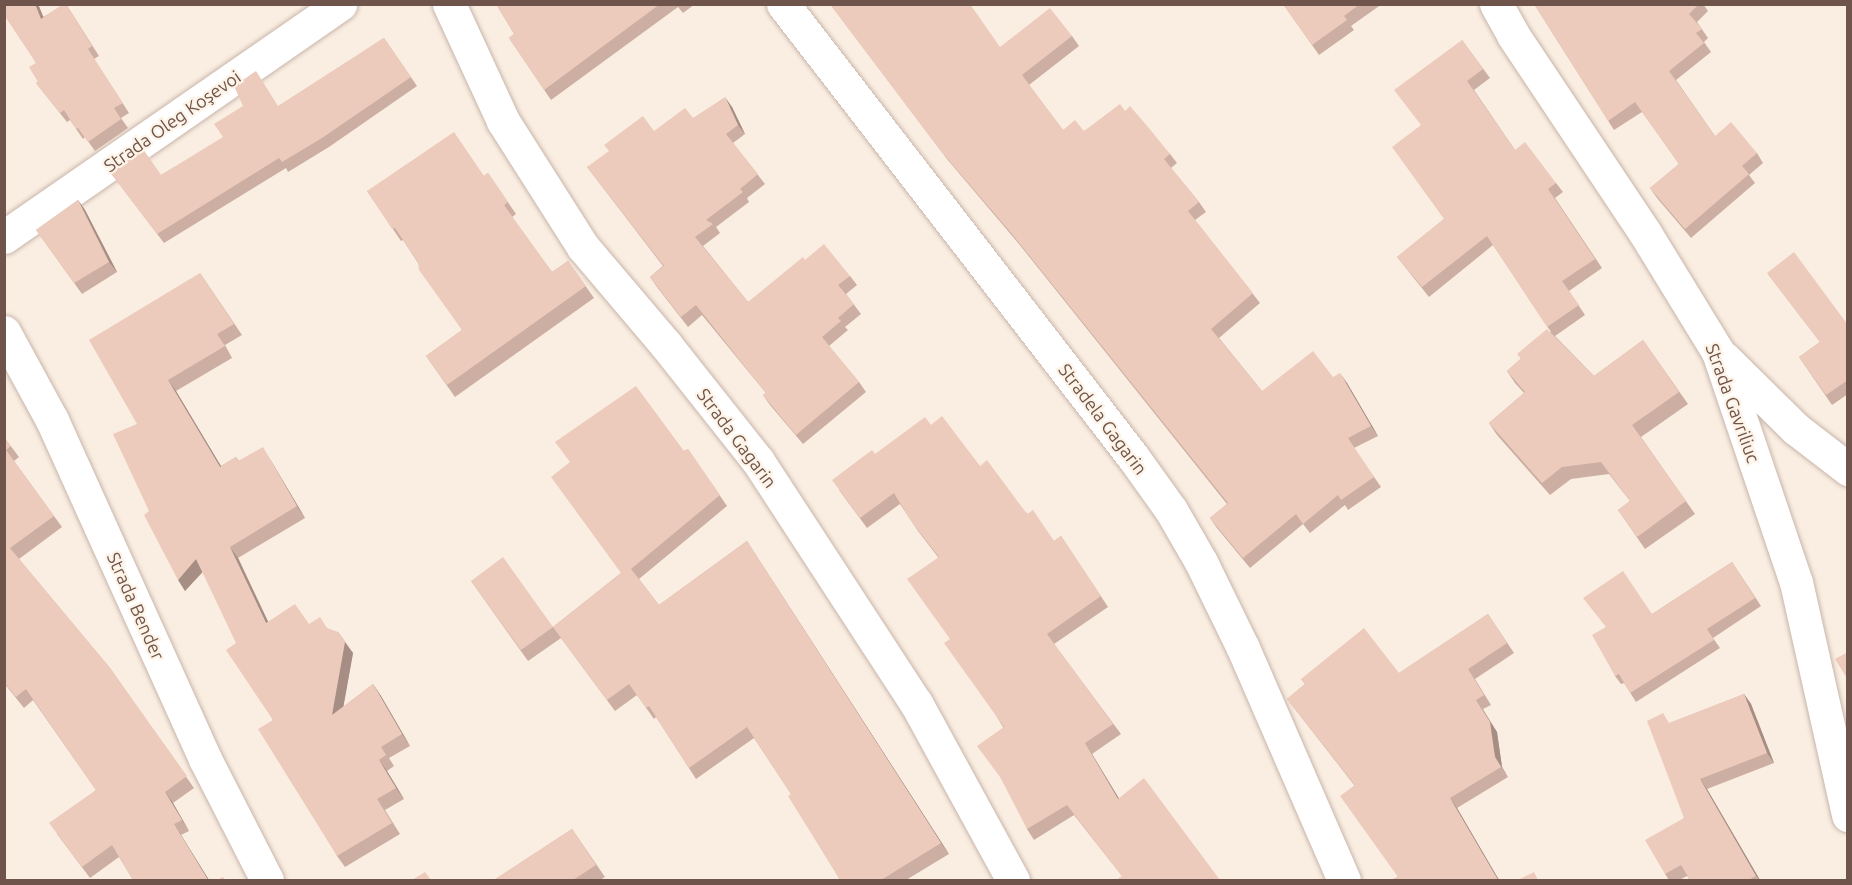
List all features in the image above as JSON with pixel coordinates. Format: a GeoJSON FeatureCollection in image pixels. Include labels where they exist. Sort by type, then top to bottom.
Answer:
{"type":"FeatureCollection","features":[{"type":"Feature","properties":{"kind":"street","name":"Strada Oleg Koşevoi"},"geometry":{"type":"LineString","coordinates":[[4,237],[340,4]]}},
{"type":"Feature","properties":{"kind":"street","name":"Strada Gagarin"},"geometry":{"type":"LineString","coordinates":[[449,4],[503,121],[582,246],[666,345],[758,461],[916,703],[1013,880]]}},
{"type":"Feature","properties":{"kind":"street","name":"Stradela Gagarin"},"geometry":{"type":"LineString","coordinates":[[783,4],[1134,457],[1171,510],[1202,562],[1243,648],[1344,880]]}},
{"type":"Feature","properties":{"kind":"street","name":"Strada Gavriliuc"},"geometry":{"type":"LineString","coordinates":[[1496,4],[1513,35],[1645,232],[1718,352],[1796,582],[1848,816]]}},
{"type":"Feature","properties":{"kind":"street","name":"Strada Bender"},"geometry":{"type":"LineString","coordinates":[[4,332],[52,420],[205,759],[267,880]]}},
{"type":"Feature","properties":{"kind":"street"},"geometry":{"type":"LineString","coordinates":[[1718,352],[1796,429],[1848,469]]}},
{"type":"Feature","properties":{"kind":"building"},"geometry":{"type":"Polygon","coordinates":[[[4,4],[35,4],[41,19],[66,4],[92,46],[88,49],[123,103],[114,108],[121,119],[88,142],[64,110],[60,113],[36,83],[38,82],[29,67],[36,63],[4,15],[4,4]]]}},
{"type":"Feature","properties":{"kind":"building"},"geometry":{"type":"Polygon","coordinates":[[[496,4],[660,4],[544,90],[509,38],[514,34],[496,4]]]}},
{"type":"Feature","properties":{"kind":"building"},"geometry":{"type":"Polygon","coordinates":[[[830,4],[970,4],[1000,47],[1050,8],[1072,36],[1022,75],[1063,130],[1075,120],[1084,131],[1120,104],[1125,111],[1130,106],[1170,154],[1164,159],[1199,202],[1188,211],[1253,293],[1211,329],[1262,391],[1313,351],[1333,377],[1340,373],[1371,426],[1348,438],[1374,477],[1341,500],[1338,495],[1303,524],[1296,514],[1243,558],[1210,518],[1228,503],[1012,234],[940,150],[830,4]]]}},
{"type":"Feature","properties":{"kind":"building"},"geometry":{"type":"Polygon","coordinates":[[[1283,4],[1360,4],[1344,16],[1347,20],[1312,45],[1283,4]]]}},
{"type":"Feature","properties":{"kind":"building"},"geometry":{"type":"Polygon","coordinates":[[[1534,4],[1699,4],[1689,14],[1702,29],[1696,33],[1704,43],[1669,71],[1715,136],[1731,122],[1757,153],[1742,166],[1749,174],[1685,229],[1650,188],[1679,164],[1635,102],[1608,121],[1534,4]]]}},
{"type":"Feature","properties":{"kind":"building"},"geometry":{"type":"Polygon","coordinates":[[[384,38],[411,77],[322,138],[282,162],[279,158],[157,234],[110,172],[143,149],[161,175],[223,137],[214,124],[243,106],[234,86],[256,71],[278,106],[384,38]]]}},
{"type":"Feature","properties":{"kind":"building"},"geometry":{"type":"Polygon","coordinates":[[[1462,40],[1483,69],[1467,81],[1515,150],[1525,142],[1556,183],[1548,189],[1595,259],[1562,281],[1579,305],[1547,327],[1487,236],[1422,287],[1397,257],[1444,219],[1392,147],[1421,125],[1394,90],[1462,40]]]}},
{"type":"Feature","properties":{"kind":"building"},"geometry":{"type":"Polygon","coordinates":[[[725,97],[738,125],[726,134],[758,174],[740,189],[743,192],[706,220],[713,224],[695,237],[748,302],[803,257],[805,260],[824,244],[850,276],[838,285],[854,304],[838,318],[841,321],[822,337],[859,382],[796,435],[763,395],[766,393],[696,305],[681,317],[650,277],[664,266],[587,167],[609,151],[604,145],[643,116],[654,131],[685,108],[693,118],[725,97]]]}},
{"type":"Feature","properties":{"kind":"building"},"geometry":{"type":"Polygon","coordinates":[[[454,132],[484,176],[488,173],[508,202],[504,205],[552,272],[568,261],[586,286],[447,385],[426,356],[462,330],[419,270],[418,262],[395,228],[392,229],[367,191],[454,132]]]}},
{"type":"Feature","properties":{"kind":"building"},"geometry":{"type":"Polygon","coordinates":[[[78,200],[109,262],[74,283],[36,230],[78,200]]]}},
{"type":"Feature","properties":{"kind":"building"},"geometry":{"type":"Polygon","coordinates":[[[1794,252],[1848,325],[1848,380],[1826,395],[1799,357],[1820,342],[1767,273],[1794,252]]]}},
{"type":"Feature","properties":{"kind":"building"},"geometry":{"type":"Polygon","coordinates":[[[200,273],[234,324],[217,334],[225,346],[168,380],[220,467],[236,457],[238,461],[263,447],[297,506],[230,547],[266,623],[295,604],[309,624],[320,617],[327,628],[338,632],[345,642],[332,715],[373,684],[402,734],[381,747],[386,755],[379,760],[396,788],[377,799],[392,823],[337,856],[258,729],[273,720],[226,650],[236,643],[196,559],[178,580],[144,515],[149,511],[113,434],[137,424],[89,340],[200,273]]]}},
{"type":"Feature","properties":{"kind":"building"},"geometry":{"type":"Polygon","coordinates":[[[1547,329],[1594,376],[1643,340],[1679,392],[1632,425],[1686,501],[1637,537],[1618,510],[1630,501],[1601,462],[1562,467],[1542,483],[1489,423],[1525,392],[1507,371],[1521,359],[1517,354],[1547,329]]]}},
{"type":"Feature","properties":{"kind":"building"},"geometry":{"type":"Polygon","coordinates":[[[636,386],[684,451],[688,449],[720,495],[631,569],[659,605],[747,541],[941,843],[881,880],[840,880],[788,796],[791,794],[747,727],[689,768],[649,706],[646,708],[629,684],[607,700],[553,627],[621,573],[551,477],[570,462],[555,442],[636,386]]]}},
{"type":"Feature","properties":{"kind":"building"},"geometry":{"type":"Polygon","coordinates":[[[942,416],[980,466],[987,460],[1027,514],[1033,510],[1054,541],[1061,536],[1101,596],[1047,634],[1113,724],[1085,743],[1118,799],[1144,778],[1220,880],[1116,880],[1122,876],[1067,805],[1027,829],[1000,777],[977,746],[1004,727],[944,643],[950,639],[907,579],[939,557],[911,521],[894,493],[860,518],[832,480],[872,450],[875,454],[925,417],[931,425],[942,416]]]}},
{"type":"Feature","properties":{"kind":"building"},"geometry":{"type":"Polygon","coordinates":[[[4,437],[11,446],[6,450],[54,516],[10,548],[110,668],[187,776],[165,792],[182,820],[174,824],[208,880],[133,880],[112,845],[82,867],[49,823],[96,790],[26,689],[16,697],[4,682],[4,622],[6,622],[4,620],[4,437]]]}},
{"type":"Feature","properties":{"kind":"building"},"geometry":{"type":"Polygon","coordinates":[[[503,557],[553,627],[521,650],[471,581],[503,557]]]}},
{"type":"Feature","properties":{"kind":"building"},"geometry":{"type":"Polygon","coordinates":[[[1732,562],[1755,598],[1707,629],[1714,640],[1630,693],[1619,674],[1615,676],[1592,635],[1606,627],[1583,598],[1623,571],[1652,614],[1732,562]]]}},
{"type":"Feature","properties":{"kind":"building"},"geometry":{"type":"Polygon","coordinates":[[[1488,614],[1507,643],[1468,669],[1484,695],[1476,700],[1490,722],[1495,757],[1501,767],[1450,798],[1498,880],[1391,880],[1398,877],[1340,796],[1355,785],[1287,699],[1305,684],[1301,679],[1364,628],[1399,673],[1488,614]]]}},
{"type":"Feature","properties":{"kind":"building"},"geometry":{"type":"Polygon","coordinates":[[[1848,652],[1848,680],[1835,659],[1848,652]]]}},
{"type":"Feature","properties":{"kind":"building"},"geometry":{"type":"Polygon","coordinates":[[[1744,694],[1767,753],[1700,779],[1756,876],[1748,880],[1690,880],[1681,865],[1665,874],[1645,840],[1684,818],[1647,721],[1663,713],[1669,723],[1744,694]]]}},
{"type":"Feature","properties":{"kind":"building"},"geometry":{"type":"Polygon","coordinates":[[[572,829],[596,865],[573,880],[494,880],[572,829]]]}},
{"type":"Feature","properties":{"kind":"building"},"geometry":{"type":"Polygon","coordinates":[[[425,872],[431,880],[412,880],[425,872]]]}},
{"type":"Feature","properties":{"kind":"building"},"geometry":{"type":"Polygon","coordinates":[[[1534,872],[1538,880],[1518,880],[1534,872]]]}}]}
